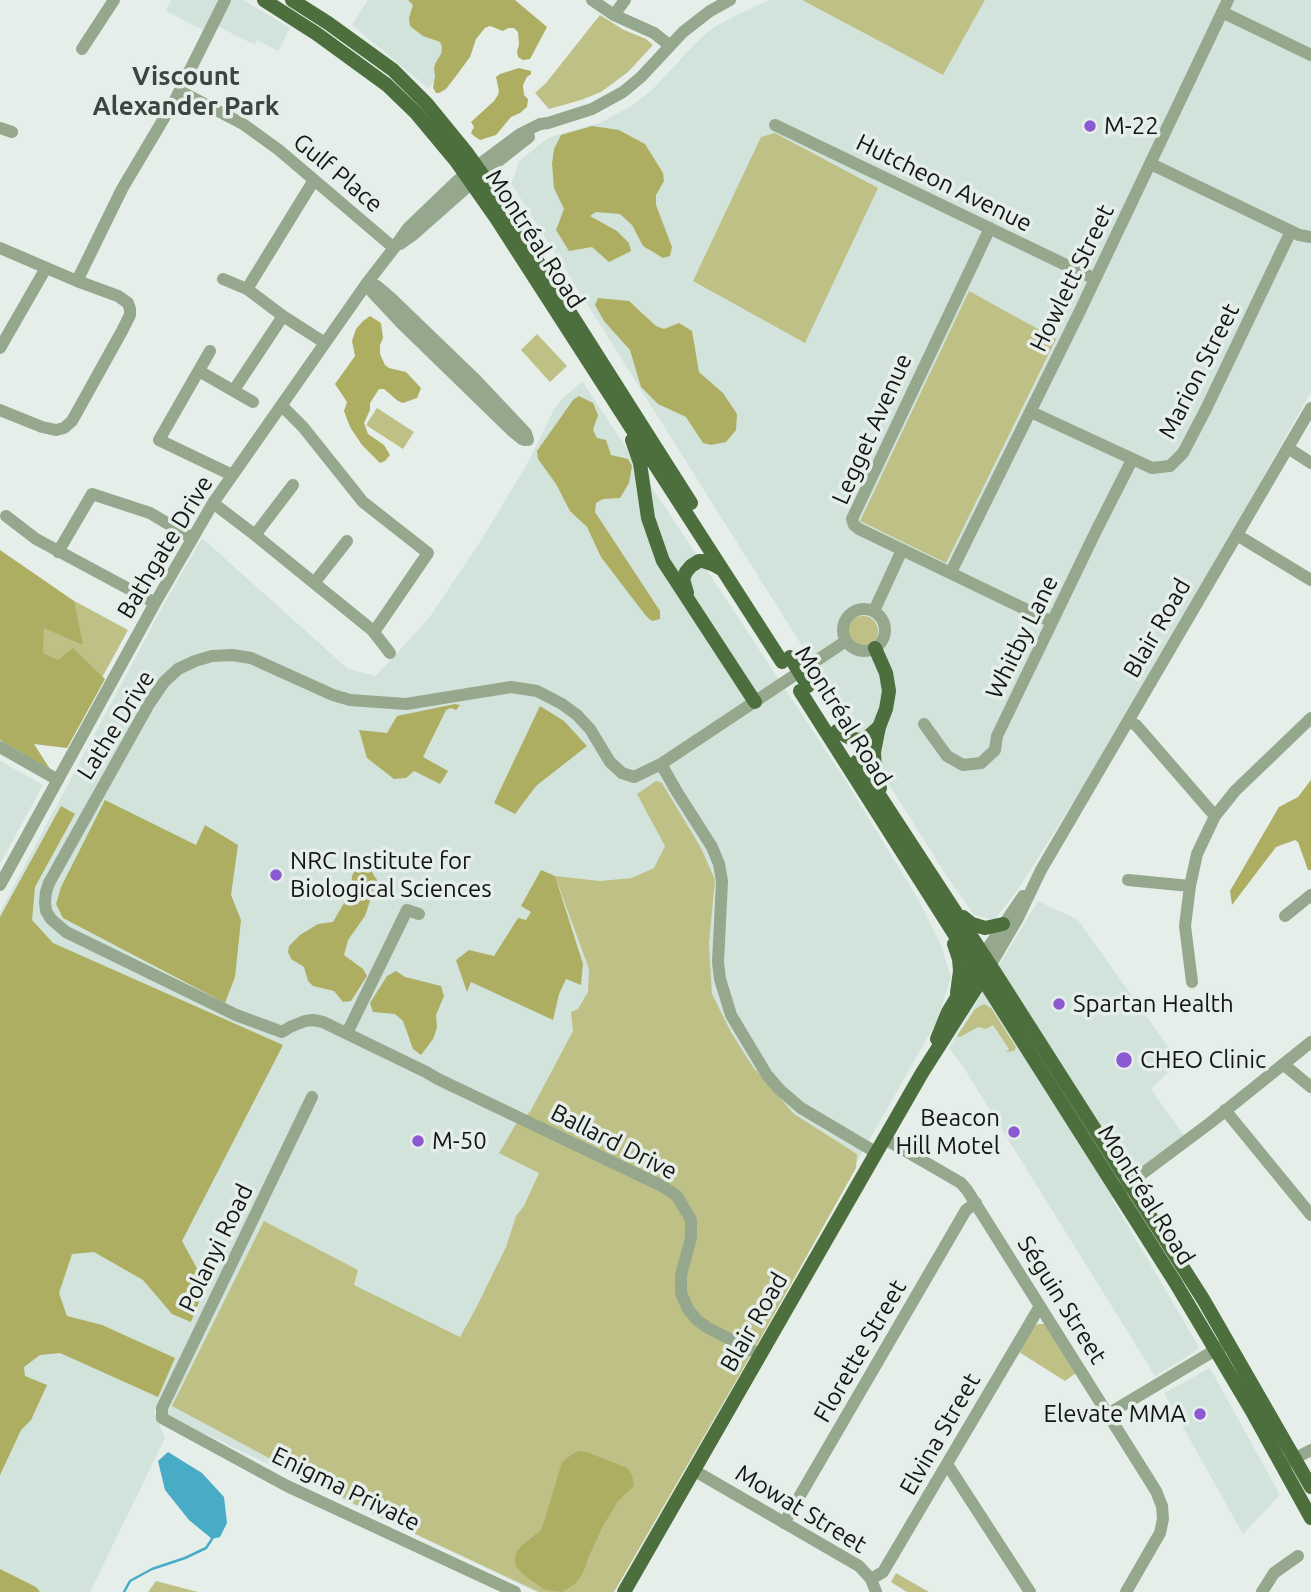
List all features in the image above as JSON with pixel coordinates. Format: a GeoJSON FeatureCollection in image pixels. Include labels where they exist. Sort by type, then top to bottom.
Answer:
{"type":"FeatureCollection","features":[{"type":"Feature","properties":{"kind":"main road","name":"Montréal Road"},"geometry":{"type":"LineString","coordinates":[[264,0],[377,77],[416,113],[474,174],[625,419],[724,572],[786,660]]}},
{"type":"Feature","properties":{"kind":"main road","name":"Montréal Road"},"geometry":{"type":"LineString","coordinates":[[292,0],[387,65],[422,99],[474,174],[1167,1257],[1289,1462],[1311,1518]]}},
{"type":"Feature","properties":{"kind":"main road"},"geometry":{"type":"LineString","coordinates":[[377,77],[387,65]]}},
{"type":"Feature","properties":{"kind":"main road"},"geometry":{"type":"LineString","coordinates":[[625,419],[640,463],[648,517],[656,545],[671,575],[755,702]]}},
{"type":"Feature","properties":{"kind":"main road"},"geometry":{"type":"LineString","coordinates":[[690,600],[683,579],[691,565],[699,561],[707,562],[724,572]]}},
{"type":"Feature","properties":{"kind":"main road"},"geometry":{"type":"LineString","coordinates":[[875,648],[886,673],[889,691],[887,709],[879,727],[874,752],[875,770],[888,809]]}},
{"type":"Feature","properties":{"kind":"main road","name":"Montréal Road"},"geometry":{"type":"LineString","coordinates":[[804,688],[837,731],[888,809],[946,911]]}},
{"type":"Feature","properties":{"kind":"main road"},"geometry":{"type":"LineString","coordinates":[[837,731],[860,740],[879,727]]}},
{"type":"Feature","properties":{"kind":"main road"},"geometry":{"type":"LineString","coordinates":[[946,911],[980,928],[1003,923]]}},
{"type":"Feature","properties":{"kind":"main road"},"geometry":{"type":"LineString","coordinates":[[946,911],[960,965],[959,984],[953,1005]]}},
{"type":"Feature","properties":{"kind":"main road","name":"Blair Road"},"geometry":{"type":"LineString","coordinates":[[922,1073],[953,1005],[982,967]]}},
{"type":"Feature","properties":{"kind":"main road","name":"Blair Road"},"geometry":{"type":"LineString","coordinates":[[624,1592],[982,967]]}},
{"type":"Feature","properties":{"kind":"main road","name":"Montréal Road"},"geometry":{"type":"LineString","coordinates":[[1289,1462],[1311,1488]]}},
{"type":"Feature","properties":{"kind":"street"},"geometry":{"type":"LineString","coordinates":[[82,49],[114,0]]}},
{"type":"Feature","properties":{"kind":"street"},"geometry":{"type":"LineString","coordinates":[[77,281],[122,189],[180,91],[225,0]]}},
{"type":"Feature","properties":{"kind":"street"},"geometry":{"type":"LineString","coordinates":[[592,0],[614,15],[654,33],[669,45],[695,22],[730,0]]}},
{"type":"Feature","properties":{"kind":"street"},"geometry":{"type":"LineString","coordinates":[[614,15],[625,0]]}},
{"type":"Feature","properties":{"kind":"street"},"geometry":{"type":"LineString","coordinates":[[1225,6],[1311,55]]}},
{"type":"Feature","properties":{"kind":"street","name":"Howlett Street"},"geometry":{"type":"LineString","coordinates":[[951,572],[1031,412],[1225,6]]}},
{"type":"Feature","properties":{"kind":"street","name":"Bathgate Drive"},"geometry":{"type":"LineString","coordinates":[[0,885],[213,503],[394,248],[414,234],[474,174],[548,123],[592,109],[613,99],[641,77],[669,45]]}},
{"type":"Feature","properties":{"kind":"street","name":"Gulf Place"},"geometry":{"type":"LineString","coordinates":[[180,91],[243,124],[279,150],[394,248]]}},
{"type":"Feature","properties":{"kind":"street","name":"Hutcheon Avenue"},"geometry":{"type":"LineString","coordinates":[[775,125],[1095,279]]}},
{"type":"Feature","properties":{"kind":"street"},"geometry":{"type":"LineString","coordinates":[[1151,164],[1299,235],[1311,237]]}},
{"type":"Feature","properties":{"kind":"street"},"geometry":{"type":"LineString","coordinates":[[247,289],[314,180]]}},
{"type":"Feature","properties":{"kind":"street","name":"Legget Avenue"},"geometry":{"type":"LineString","coordinates":[[990,228],[852,519],[859,529],[1052,622]]}},
{"type":"Feature","properties":{"kind":"street","name":"Marion Street"},"geometry":{"type":"LineString","coordinates":[[1031,412],[1152,468],[1170,466],[1183,453],[1291,231]]}},
{"type":"Feature","properties":{"kind":"street"},"geometry":{"type":"LineString","coordinates":[[0,248],[118,296],[128,303],[130,315],[72,421],[64,428],[56,430],[42,427],[0,410]]}},
{"type":"Feature","properties":{"kind":"street"},"geometry":{"type":"LineString","coordinates":[[0,348],[46,268]]}},
{"type":"Feature","properties":{"kind":"street"},"geometry":{"type":"LineString","coordinates":[[223,279],[247,289],[325,343]]}},
{"type":"Feature","properties":{"kind":"street"},"geometry":{"type":"LineString","coordinates":[[367,283],[377,286],[391,298],[477,381],[526,433],[528,440],[522,439],[511,430],[417,339],[378,299],[367,283]]}},
{"type":"Feature","properties":{"kind":"street"},"geometry":{"type":"LineString","coordinates":[[234,390],[283,316]]}},
{"type":"Feature","properties":{"kind":"street"},"geometry":{"type":"LineString","coordinates":[[210,351],[159,440],[232,475]]}},
{"type":"Feature","properties":{"kind":"street"},"geometry":{"type":"LineString","coordinates":[[199,371],[253,402]]}},
{"type":"Feature","properties":{"kind":"street"},"geometry":{"type":"LineString","coordinates":[[282,406],[303,427],[363,502],[428,553],[374,632]]}},
{"type":"Feature","properties":{"kind":"street","name":"Blair Road"},"geometry":{"type":"LineString","coordinates":[[982,967],[1003,923],[1041,870],[1311,408]]}},
{"type":"Feature","properties":{"kind":"street"},"geometry":{"type":"LineString","coordinates":[[1288,448],[1311,463]]}},
{"type":"Feature","properties":{"kind":"street","name":"Whitby Lane"},"geometry":{"type":"LineString","coordinates":[[924,724],[947,756],[963,765],[981,763],[995,750],[997,736],[1132,460]]}},
{"type":"Feature","properties":{"kind":"street"},"geometry":{"type":"LineString","coordinates":[[255,535],[293,485]]}},
{"type":"Feature","properties":{"kind":"street"},"geometry":{"type":"LineString","coordinates":[[58,552],[92,494],[150,513],[192,538]]}},
{"type":"Feature","properties":{"kind":"street"},"geometry":{"type":"LineString","coordinates":[[213,503],[374,632],[390,653]]}},
{"type":"Feature","properties":{"kind":"street"},"geometry":{"type":"LineString","coordinates":[[6,516],[58,552],[155,603]]}},
{"type":"Feature","properties":{"kind":"street"},"geometry":{"type":"LineString","coordinates":[[1237,535],[1311,580]]}},
{"type":"Feature","properties":{"kind":"street"},"geometry":{"type":"LineString","coordinates":[[314,583],[347,541]]}},
{"type":"Feature","properties":{"kind":"street"},"geometry":{"type":"LineString","coordinates":[[874,611],[902,550]]}},
{"type":"Feature","properties":{"kind":"street"},"geometry":{"type":"LineString","coordinates":[[868,608],[874,611],[882,618],[886,627],[884,639],[870,651],[851,647],[843,632],[843,625],[849,615],[860,609],[868,608]]}},
{"type":"Feature","properties":{"kind":"street"},"geometry":{"type":"LineString","coordinates":[[846,641],[661,764],[712,847],[719,864],[722,881],[718,962],[720,979],[731,1014],[767,1075],[780,1090],[801,1108],[877,1153]]}},
{"type":"Feature","properties":{"kind":"street","name":"Lathe Drive"},"geometry":{"type":"LineString","coordinates":[[347,1033],[313,1020],[282,1032],[245,1019],[65,932],[46,912],[49,883],[149,704],[164,682],[178,669],[212,656],[232,654],[251,658],[333,695],[406,704],[511,687],[537,691],[577,715],[590,729],[610,762],[627,776],[639,776],[661,764]]}},
{"type":"Feature","properties":{"kind":"street"},"geometry":{"type":"LineString","coordinates":[[1192,982],[1185,926],[1197,854],[1215,816],[1235,791],[1311,718]]}},
{"type":"Feature","properties":{"kind":"street"},"geometry":{"type":"LineString","coordinates":[[1129,722],[1136,725],[1215,816]]}},
{"type":"Feature","properties":{"kind":"street"},"geometry":{"type":"LineString","coordinates":[[0,747],[58,780]]}},
{"type":"Feature","properties":{"kind":"street","name":"Blair Road"},"geometry":{"type":"LineString","coordinates":[[982,967],[1018,918],[1041,870]]}},
{"type":"Feature","properties":{"kind":"street"},"geometry":{"type":"LineString","coordinates":[[1128,880],[1190,886]]}},
{"type":"Feature","properties":{"kind":"street"},"geometry":{"type":"LineString","coordinates":[[1285,916],[1311,895]]}},
{"type":"Feature","properties":{"kind":"street"},"geometry":{"type":"LineString","coordinates":[[347,1033],[407,910],[419,914]]}},
{"type":"Feature","properties":{"kind":"street","name":"Ballard Drive"},"geometry":{"type":"LineString","coordinates":[[347,1033],[642,1176],[677,1196],[691,1220],[691,1238],[681,1275],[681,1293],[688,1309],[697,1321],[708,1328],[761,1355]]}},
{"type":"Feature","properties":{"kind":"street"},"geometry":{"type":"LineString","coordinates":[[1123,1188],[1311,1042]]}},
{"type":"Feature","properties":{"kind":"street"},"geometry":{"type":"LineString","coordinates":[[1283,1064],[1311,1087]]}},
{"type":"Feature","properties":{"kind":"street","name":"Polanyi Road"},"geometry":{"type":"LineString","coordinates":[[162,1418],[162,1408],[312,1097]]}},
{"type":"Feature","properties":{"kind":"street"},"geometry":{"type":"LineString","coordinates":[[1225,1110],[1311,1215]]}},
{"type":"Feature","properties":{"kind":"street","name":"Séguin Street"},"geometry":{"type":"LineString","coordinates":[[885,1139],[967,1189],[1156,1491],[1162,1506],[1160,1533],[1126,1592]]}},
{"type":"Feature","properties":{"kind":"street","name":"Florette Street"},"geometry":{"type":"LineString","coordinates":[[784,1523],[966,1210],[976,1203]]}},
{"type":"Feature","properties":{"kind":"street","name":"Elvina Street"},"geometry":{"type":"LineString","coordinates":[[874,1586],[1040,1306]]}},
{"type":"Feature","properties":{"kind":"street"},"geometry":{"type":"LineString","coordinates":[[1108,1414],[1222,1346]]}},
{"type":"Feature","properties":{"kind":"street","name":"Enigma Private"},"geometry":{"type":"LineString","coordinates":[[162,1418],[299,1492],[514,1592]]}},
{"type":"Feature","properties":{"kind":"street"},"geometry":{"type":"LineString","coordinates":[[1289,1462],[1311,1450]]}},
{"type":"Feature","properties":{"kind":"street"},"geometry":{"type":"LineString","coordinates":[[947,1464],[1030,1592]]}},
{"type":"Feature","properties":{"kind":"street","name":"Mowat Street"},"geometry":{"type":"LineString","coordinates":[[695,1471],[859,1566],[874,1586]]}},
{"type":"Feature","properties":{"kind":"street"},"geometry":{"type":"LineString","coordinates":[[1262,1592],[1274,1573],[1298,1556]]}},
{"type":"Feature","properties":{"kind":"shaded area"},"geometry":{"type":"Polygon","coordinates":[[[171,0],[243,0],[290,28],[278,51],[257,40],[255,45],[219,27],[213,35],[166,11],[171,0]]]}},
{"type":"Feature","properties":{"kind":"shaded area"},"geometry":{"type":"Polygon","coordinates":[[[368,0],[411,0],[454,48],[429,89],[352,25],[368,0]]]}},
{"type":"Feature","properties":{"kind":"shaded area"},"geometry":{"type":"Polygon","coordinates":[[[408,0],[515,0],[547,27],[530,59],[523,60],[518,57],[518,32],[514,28],[503,31],[490,26],[485,28],[476,39],[470,57],[456,76],[446,89],[436,93],[433,88],[434,69],[442,47],[440,42],[423,36],[410,26],[409,18],[413,5],[408,0]]]}},
{"type":"Feature","properties":{"kind":"shaded area"},"geometry":{"type":"Polygon","coordinates":[[[769,0],[802,0],[943,75],[985,0],[1311,0],[1311,392],[1131,711],[1017,891],[994,920],[974,915],[946,875],[511,183],[519,161],[548,138],[602,122],[633,105],[652,90],[711,29],[769,0]]]}},
{"type":"Feature","properties":{"kind":"shaded area"},"geometry":{"type":"Polygon","coordinates":[[[519,68],[531,71],[523,85],[524,95],[528,99],[527,107],[511,117],[496,135],[480,140],[471,133],[474,127],[471,122],[498,95],[496,77],[519,68]]]}},
{"type":"Feature","properties":{"kind":"shaded area"},"geometry":{"type":"Polygon","coordinates":[[[592,126],[619,130],[645,144],[663,173],[664,181],[656,195],[656,205],[672,247],[670,256],[663,258],[643,246],[632,225],[620,214],[596,212],[590,216],[617,231],[629,243],[631,251],[609,262],[592,247],[569,251],[556,230],[564,209],[554,188],[554,149],[561,135],[592,126]]]}},
{"type":"Feature","properties":{"kind":"shaded area"},"geometry":{"type":"Polygon","coordinates":[[[598,298],[629,301],[656,326],[664,329],[679,323],[692,331],[699,372],[723,393],[737,414],[736,430],[726,442],[711,445],[703,443],[686,417],[658,404],[641,387],[630,350],[604,321],[595,305],[598,298]]]}},
{"type":"Feature","properties":{"kind":"shaded area"},"geometry":{"type":"Polygon","coordinates":[[[370,316],[381,323],[383,338],[380,354],[385,365],[406,372],[421,388],[417,398],[403,403],[384,389],[379,389],[370,403],[364,423],[368,434],[384,445],[390,455],[380,463],[362,445],[350,427],[344,411],[347,402],[335,384],[355,356],[352,341],[356,329],[370,316]]]}},
{"type":"Feature","properties":{"kind":"shaded area"},"geometry":{"type":"Polygon","coordinates":[[[582,381],[844,778],[918,899],[941,945],[951,977],[937,1021],[612,1592],[536,1592],[153,1409],[165,1438],[90,1592],[0,1592],[0,912],[202,538],[348,669],[376,676],[429,618],[482,539],[530,459],[554,409],[582,381]]]}},
{"type":"Feature","properties":{"kind":"shaded area"},"geometry":{"type":"Polygon","coordinates":[[[579,396],[593,403],[598,415],[593,430],[597,438],[606,440],[611,455],[628,459],[632,466],[629,483],[620,498],[603,499],[596,503],[595,512],[660,611],[660,619],[652,621],[646,616],[601,557],[587,527],[570,511],[556,484],[538,459],[537,451],[573,400],[579,396]]]}},
{"type":"Feature","properties":{"kind":"shaded area"},"geometry":{"type":"Polygon","coordinates":[[[0,550],[74,601],[83,645],[44,628],[43,653],[58,660],[73,648],[105,679],[67,748],[34,744],[50,769],[0,740],[0,550]]]}},
{"type":"Feature","properties":{"kind":"shaded area"},"geometry":{"type":"Polygon","coordinates":[[[460,705],[456,710],[446,710],[423,757],[448,771],[440,784],[414,771],[406,778],[394,779],[367,758],[359,730],[387,733],[397,716],[460,705]]]}},
{"type":"Feature","properties":{"kind":"shaded area"},"geometry":{"type":"Polygon","coordinates":[[[540,706],[564,721],[587,746],[536,786],[515,814],[494,803],[540,706]]]}},
{"type":"Feature","properties":{"kind":"shaded area"},"geometry":{"type":"Polygon","coordinates":[[[0,761],[43,785],[0,864],[0,761]]]}},
{"type":"Feature","properties":{"kind":"shaded area"},"geometry":{"type":"Polygon","coordinates":[[[1311,780],[1311,870],[1308,870],[1295,840],[1276,847],[1232,905],[1230,891],[1279,807],[1298,797],[1311,780]]]}},
{"type":"Feature","properties":{"kind":"shaded area"},"geometry":{"type":"Polygon","coordinates":[[[105,800],[196,845],[205,825],[238,845],[231,895],[241,920],[235,977],[225,1003],[63,918],[56,904],[61,887],[105,800]]]}},
{"type":"Feature","properties":{"kind":"shaded area"},"geometry":{"type":"Polygon","coordinates":[[[61,806],[75,814],[35,887],[32,920],[53,943],[283,1045],[182,1241],[206,1285],[191,1322],[172,1314],[143,1280],[94,1252],[72,1254],[59,1293],[67,1316],[102,1325],[175,1358],[158,1397],[60,1353],[40,1355],[24,1367],[25,1376],[47,1385],[31,1420],[21,1430],[0,1475],[0,917],[61,806]]]}},
{"type":"Feature","properties":{"kind":"shaded area"},"geometry":{"type":"Polygon","coordinates":[[[368,866],[377,880],[365,916],[348,940],[344,955],[363,969],[367,976],[351,1001],[343,1002],[334,991],[313,986],[308,981],[304,967],[291,959],[288,952],[289,946],[300,935],[318,924],[333,922],[351,891],[355,870],[368,866]]]}},
{"type":"Feature","properties":{"kind":"shaded area"},"geometry":{"type":"Polygon","coordinates":[[[541,870],[555,876],[583,964],[581,985],[566,979],[559,994],[553,1020],[471,982],[467,992],[456,960],[469,950],[494,956],[518,918],[526,920],[531,912],[521,906],[541,870]]]}},
{"type":"Feature","properties":{"kind":"shaded area"},"geometry":{"type":"Polygon","coordinates":[[[1038,901],[1078,920],[1179,1062],[1151,1089],[1190,1144],[1112,1199],[1199,1347],[1155,1376],[949,1048],[1038,901]]]}},
{"type":"Feature","properties":{"kind":"shaded area"},"geometry":{"type":"Polygon","coordinates":[[[396,971],[405,977],[441,986],[444,996],[436,1015],[437,1028],[433,1039],[421,1055],[413,1049],[403,1021],[395,1014],[373,1012],[370,1003],[387,976],[396,971]]]}},
{"type":"Feature","properties":{"kind":"shaded area"},"geometry":{"type":"Polygon","coordinates":[[[1210,1368],[1280,1495],[1243,1534],[1164,1393],[1210,1368]]]}},
{"type":"Feature","properties":{"kind":"shaded area"},"geometry":{"type":"Polygon","coordinates":[[[579,1451],[627,1468],[632,1475],[634,1486],[618,1501],[575,1584],[562,1592],[545,1590],[516,1567],[516,1553],[540,1531],[562,1462],[579,1451]]]}},
{"type":"Feature","properties":{"kind":"shaded area"},"geometry":{"type":"Polygon","coordinates":[[[0,1569],[36,1587],[40,1592],[0,1592],[0,1569]]]}},
{"type":"Feature","properties":{"kind":"green space"},"geometry":{"type":"Polygon","coordinates":[[[802,0],[985,0],[943,75],[802,0]]]}},
{"type":"Feature","properties":{"kind":"green space"},"geometry":{"type":"Polygon","coordinates":[[[600,15],[653,45],[628,72],[601,92],[549,109],[535,93],[600,15]]]}},
{"type":"Feature","properties":{"kind":"green space"},"geometry":{"type":"Polygon","coordinates":[[[775,133],[878,188],[805,343],[693,281],[761,137],[775,133]]]}},
{"type":"Feature","properties":{"kind":"green space"},"geometry":{"type":"Polygon","coordinates":[[[969,291],[1056,339],[946,563],[860,521],[969,291]]]}},
{"type":"Feature","properties":{"kind":"green space"},"geometry":{"type":"Polygon","coordinates":[[[537,334],[567,366],[550,382],[521,350],[537,334]]]}},
{"type":"Feature","properties":{"kind":"green space"},"geometry":{"type":"Polygon","coordinates":[[[377,408],[414,432],[403,449],[366,425],[377,408]]]}},
{"type":"Feature","properties":{"kind":"green space"},"geometry":{"type":"Polygon","coordinates":[[[0,558],[128,630],[87,705],[0,658],[0,558]]]}},
{"type":"Feature","properties":{"kind":"green space"},"geometry":{"type":"Polygon","coordinates":[[[863,616],[874,620],[878,631],[874,642],[863,646],[852,642],[848,631],[852,620],[863,616]]]}},
{"type":"Feature","properties":{"kind":"green space"},"geometry":{"type":"Polygon","coordinates":[[[656,781],[662,783],[701,848],[715,880],[709,944],[712,994],[732,1034],[753,1067],[794,1114],[857,1154],[856,1168],[614,1592],[539,1592],[377,1516],[172,1406],[264,1221],[358,1270],[354,1285],[460,1337],[506,1247],[516,1216],[524,1206],[539,1173],[499,1153],[516,1124],[530,1112],[573,1031],[571,1012],[578,1009],[588,992],[589,969],[555,876],[600,881],[632,878],[654,868],[665,846],[637,794],[656,781]]]}},
{"type":"Feature","properties":{"kind":"green space"},"geometry":{"type":"Polygon","coordinates":[[[984,1004],[991,1008],[1016,1047],[1014,1051],[1006,1052],[1009,1049],[993,1025],[986,1029],[978,1027],[960,1037],[957,1036],[975,1009],[984,1004]]]}},
{"type":"Feature","properties":{"kind":"green space"},"geometry":{"type":"Polygon","coordinates":[[[1038,1324],[1047,1327],[1076,1373],[1065,1381],[1019,1352],[1034,1326],[1038,1324]]]}},
{"type":"Feature","properties":{"kind":"green space"},"geometry":{"type":"Polygon","coordinates":[[[896,1573],[929,1592],[907,1592],[891,1582],[896,1573]]]}},
{"type":"Feature","properties":{"kind":"green space"},"geometry":{"type":"Polygon","coordinates":[[[156,1581],[198,1592],[148,1592],[156,1581]]]}},
{"type":"Feature","properties":{"kind":"water"},"geometry":{"type":"Polygon","coordinates":[[[168,1452],[202,1473],[224,1497],[227,1523],[220,1537],[212,1539],[189,1520],[165,1490],[158,1461],[168,1452]]]}},
{"type":"Feature","properties":{"kind":"waterway"},"geometry":{"type":"LineString","coordinates":[[124,1592],[130,1581],[152,1569],[206,1548],[212,1539]]}},
{"type":"Feature","properties":{"kind":"place","name":"M-22"},"geometry":{"type":"Point","coordinates":[1090,126]}},
{"type":"Feature","properties":{"kind":"place","name":"NRC Institute for Biological Sciences"},"geometry":{"type":"Point","coordinates":[276,875]}},
{"type":"Feature","properties":{"kind":"place","name":"Spartan Health"},"geometry":{"type":"Point","coordinates":[1059,1004]}},
{"type":"Feature","properties":{"kind":"place","name":"CHEO Clinic"},"geometry":{"type":"Point","coordinates":[1124,1060]}},
{"type":"Feature","properties":{"kind":"place","name":"Beacon Hill Motel"},"geometry":{"type":"Point","coordinates":[1014,1132]}},
{"type":"Feature","properties":{"kind":"place","name":"M-50"},"geometry":{"type":"Point","coordinates":[418,1141]}},
{"type":"Feature","properties":{"kind":"place","name":"Elevate MMA"},"geometry":{"type":"Point","coordinates":[1200,1414]}},
{"type":"Feature","properties":{"kind":"district","name":"Viscount Alexander Park"},"geometry":{"type":"Point","coordinates":[186,91]}}]}
